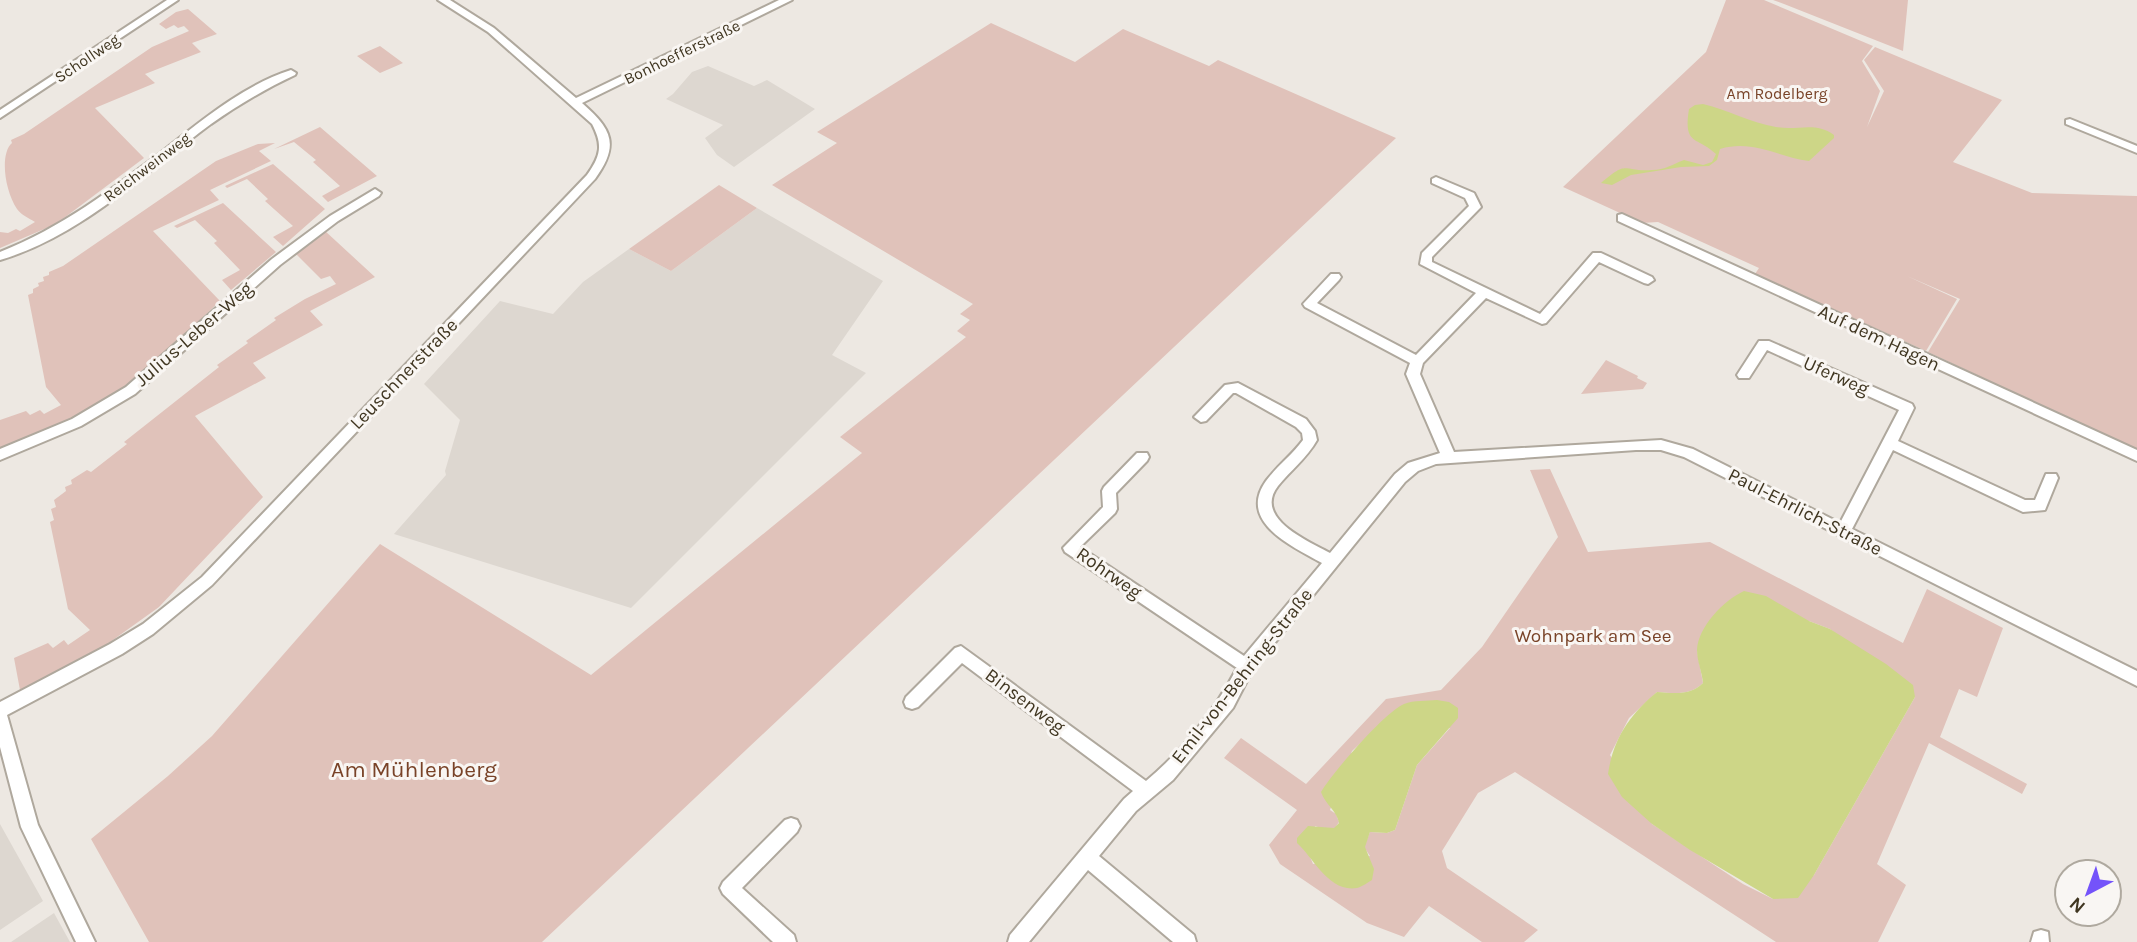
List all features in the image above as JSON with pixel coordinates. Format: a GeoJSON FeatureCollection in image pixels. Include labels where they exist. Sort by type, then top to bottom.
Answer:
{"type":"FeatureCollection","features":[{"type":"Feature","properties":{"kind":"street","name":"Schollweg"},"geometry":{"type":"LineString","coordinates":[[0,115],[173,0]]}},
{"type":"Feature","properties":{"kind":"street","name":"Leuschnerstraße"},"geometry":{"type":"LineString","coordinates":[[0,710],[116,649],[148,629],[207,581],[509,264],[601,163],[606,140],[597,122],[491,30],[443,0]]}},
{"type":"Feature","properties":{"kind":"street","name":"Bonhoefferstraße"},"geometry":{"type":"LineString","coordinates":[[576,102],[787,0]]}},
{"type":"Feature","properties":{"kind":"street","name":"Reichweinweg"},"geometry":{"type":"LineString","coordinates":[[0,256],[42,239],[85,214],[234,102],[291,73]]}},
{"type":"Feature","properties":{"kind":"street"},"geometry":{"type":"LineString","coordinates":[[2070,122],[2137,150]]}},
{"type":"Feature","properties":{"kind":"street"},"geometry":{"type":"LineString","coordinates":[[1436,181],[1470,196],[1475,207],[1426,256],[1426,264],[1542,320],[1597,256],[1648,279]]}},
{"type":"Feature","properties":{"kind":"street","name":"Julius-Leber-Weg"},"geometry":{"type":"LineString","coordinates":[[0,455],[56,434],[104,408],[146,379],[220,309],[324,224],[375,194]]}},
{"type":"Feature","properties":{"kind":"street","name":"Auf dem Hagen"},"geometry":{"type":"LineString","coordinates":[[1622,218],[2137,456]]}},
{"type":"Feature","properties":{"kind":"street"},"geometry":{"type":"LineString","coordinates":[[1335,277],[1309,304],[1417,361]]}},
{"type":"Feature","properties":{"kind":"street"},"geometry":{"type":"LineString","coordinates":[[1449,457],[1413,374],[1417,361],[1484,292]]}},
{"type":"Feature","properties":{"kind":"street","name":"Uferweg"},"geometry":{"type":"LineString","coordinates":[[1744,375],[1764,344],[1907,408],[1844,530]]}},
{"type":"Feature","properties":{"kind":"street"},"geometry":{"type":"LineString","coordinates":[[1201,417],[1230,388],[1238,388],[1301,423],[1308,431],[1310,440],[1268,488],[1263,499],[1266,517],[1275,527],[1332,561]]}},
{"type":"Feature","properties":{"kind":"street"},"geometry":{"type":"LineString","coordinates":[[1890,443],[2023,506],[2040,506],[2051,478]]}},
{"type":"Feature","properties":{"kind":"street","name":"Paul-Ehrlich-Straße"},"geometry":{"type":"LineString","coordinates":[[1449,457],[1661,445],[1688,453],[2137,679]]}},
{"type":"Feature","properties":{"kind":"street","name":"Rohrweg"},"geometry":{"type":"LineString","coordinates":[[1142,457],[1108,491],[1110,509],[1070,548],[1246,666]]}},
{"type":"Feature","properties":{"kind":"street","name":"Emil-von-Behring-Straße"},"geometry":{"type":"LineString","coordinates":[[1017,942],[1145,790],[1167,774],[1227,703],[1246,666],[1400,478],[1413,467],[1449,457]]}},
{"type":"Feature","properties":{"kind":"street","name":"Binsenweg"},"geometry":{"type":"LineString","coordinates":[[912,702],[961,653],[1145,790]]}},
{"type":"Feature","properties":{"kind":"street"},"geometry":{"type":"LineString","coordinates":[[0,717],[30,827],[86,942]]}},
{"type":"Feature","properties":{"kind":"street"},"geometry":{"type":"LineString","coordinates":[[787,942],[729,888],[791,826]]}},
{"type":"Feature","properties":{"kind":"street"},"geometry":{"type":"LineString","coordinates":[[1087,858],[1187,942]]}},
{"type":"Feature","properties":{"kind":"shaded area"},"geometry":{"type":"Polygon","coordinates":[[[708,66],[754,86],[767,80],[815,109],[734,167],[717,155],[705,138],[723,125],[666,99],[692,72],[708,66]]]}},
{"type":"Feature","properties":{"kind":"shaded area"},"geometry":{"type":"Polygon","coordinates":[[[1703,104],[1767,125],[1820,128],[1834,135],[1834,138],[1809,161],[1754,147],[1732,146],[1720,149],[1717,160],[1709,166],[1681,167],[1631,175],[1612,185],[1601,183],[1616,171],[1625,168],[1657,170],[1684,160],[1703,165],[1712,162],[1716,154],[1693,139],[1688,129],[1689,109],[1703,104]]]}},
{"type":"Feature","properties":{"kind":"shaded area"},"geometry":{"type":"Polygon","coordinates":[[[757,208],[883,281],[832,355],[866,373],[631,608],[394,534],[446,475],[460,420],[424,384],[500,301],[553,314],[583,282],[629,249],[671,271],[757,208]]]}},
{"type":"Feature","properties":{"kind":"shaded area"},"geometry":{"type":"Polygon","coordinates":[[[1744,591],[1766,596],[1809,621],[1830,629],[1886,664],[1913,685],[1915,697],[1814,875],[1798,898],[1773,899],[1690,850],[1652,824],[1622,797],[1608,774],[1610,761],[1624,728],[1647,700],[1657,692],[1687,692],[1703,683],[1697,650],[1702,632],[1713,615],[1744,591]]]}},
{"type":"Feature","properties":{"kind":"shaded area"},"geometry":{"type":"Polygon","coordinates":[[[1416,701],[1449,702],[1458,708],[1458,718],[1417,765],[1395,830],[1387,833],[1370,832],[1365,847],[1374,869],[1372,880],[1357,888],[1338,885],[1322,873],[1297,843],[1297,838],[1308,826],[1334,828],[1339,823],[1321,792],[1360,744],[1396,709],[1416,701]]]}},
{"type":"Feature","properties":{"kind":"shaded area"},"geometry":{"type":"Polygon","coordinates":[[[0,824],[43,901],[0,930],[0,824]]]}},
{"type":"Feature","properties":{"kind":"shaded area"},"geometry":{"type":"Polygon","coordinates":[[[54,913],[70,942],[11,942],[54,913]]]}},
{"type":"Feature","properties":{"kind":"green space","name":"Am Rodelberg"},"geometry":{"type":"Polygon","coordinates":[[[1726,0],[1764,0],[1873,46],[1862,61],[1880,91],[1867,127],[1884,91],[1864,60],[1875,47],[2002,100],[1953,162],[2032,193],[2137,196],[2137,450],[1928,352],[1960,299],[1907,276],[1957,299],[1926,351],[1755,274],[1759,268],[1658,222],[1642,223],[1563,187],[1706,52],[1726,0]]]}},
{"type":"Feature","properties":{"kind":"green space"},"geometry":{"type":"Polygon","coordinates":[[[1773,0],[1908,0],[1903,51],[1784,4],[1773,0]]]}},
{"type":"Feature","properties":{"kind":"green space"},"geometry":{"type":"Polygon","coordinates":[[[188,9],[217,34],[192,43],[201,52],[145,74],[155,83],[95,108],[144,158],[56,224],[0,248],[0,232],[8,233],[16,229],[20,231],[35,222],[19,211],[9,192],[5,163],[11,140],[24,134],[152,47],[189,31],[184,26],[178,28],[174,25],[166,29],[159,24],[176,12],[188,9]]]}},
{"type":"Feature","properties":{"kind":"green space","name":"Am Mühlenberg"},"geometry":{"type":"Polygon","coordinates":[[[991,23],[1075,62],[1123,29],[1209,66],[1218,60],[1396,138],[542,942],[149,942],[91,839],[212,736],[380,544],[591,675],[862,453],[840,437],[966,337],[957,331],[970,320],[960,314],[973,304],[772,185],[837,143],[817,132],[991,23]]]}},
{"type":"Feature","properties":{"kind":"green space"},"geometry":{"type":"Polygon","coordinates":[[[380,46],[403,63],[380,73],[357,56],[380,46]]]}},
{"type":"Feature","properties":{"kind":"green space"},"geometry":{"type":"Polygon","coordinates":[[[320,127],[377,176],[328,202],[322,196],[340,186],[313,162],[316,160],[294,142],[274,149],[320,127]]]}},
{"type":"Feature","properties":{"kind":"green space"},"geometry":{"type":"Polygon","coordinates":[[[275,143],[259,151],[271,161],[210,190],[219,200],[153,231],[220,301],[149,368],[103,403],[53,428],[0,448],[0,420],[26,411],[30,415],[40,410],[44,414],[61,405],[46,387],[28,295],[39,286],[38,283],[44,281],[43,277],[216,161],[258,144],[275,143]]]}},
{"type":"Feature","properties":{"kind":"green space"},"geometry":{"type":"Polygon","coordinates":[[[273,164],[325,209],[283,246],[273,237],[293,226],[265,201],[268,199],[247,179],[227,188],[225,186],[273,164]]]}},
{"type":"Feature","properties":{"kind":"green space"},"geometry":{"type":"Polygon","coordinates":[[[719,185],[757,208],[671,271],[629,249],[719,185]]]}},
{"type":"Feature","properties":{"kind":"green space"},"geometry":{"type":"Polygon","coordinates":[[[223,203],[276,252],[231,290],[222,280],[240,270],[214,243],[217,241],[195,220],[177,228],[174,226],[223,203]]]}},
{"type":"Feature","properties":{"kind":"green space"},"geometry":{"type":"Polygon","coordinates":[[[324,230],[375,277],[310,311],[323,325],[253,363],[266,378],[195,416],[263,497],[159,607],[92,655],[20,690],[14,658],[48,643],[53,648],[64,640],[68,645],[90,630],[68,609],[50,522],[54,520],[51,509],[56,507],[54,500],[66,491],[65,487],[72,484],[71,480],[87,470],[91,472],[127,444],[124,442],[219,367],[217,365],[248,343],[246,341],[276,320],[274,318],[336,284],[330,276],[321,279],[296,254],[324,230]]]}},
{"type":"Feature","properties":{"kind":"green space"},"geometry":{"type":"Polygon","coordinates":[[[1606,360],[1647,383],[1643,389],[1581,394],[1606,360]]]}},
{"type":"Feature","properties":{"kind":"green space","name":"Wohnpark am See"},"geometry":{"type":"Polygon","coordinates":[[[1550,469],[1588,552],[1710,542],[1903,643],[1927,589],[2003,628],[1977,697],[1959,689],[1940,737],[2027,784],[2022,794],[1929,743],[1877,864],[1906,885],[1878,942],[1776,942],[1515,772],[1478,793],[1442,851],[1447,868],[1538,930],[1524,942],[1482,942],[1429,906],[1404,937],[1367,923],[1280,864],[1269,845],[1297,810],[1224,758],[1241,738],[1306,784],[1386,699],[1441,690],[1482,647],[1558,537],[1530,470],[1550,469]],[[1809,621],[1697,651],[1703,683],[1687,692],[1657,692],[1629,718],[1610,755],[1652,824],[1743,884],[1773,899],[1814,875],[1915,697],[1830,629],[1809,621]],[[1380,725],[1352,751],[1330,810],[1336,814],[1339,822],[1335,828],[1315,826],[1309,854],[1313,864],[1370,856],[1364,847],[1370,832],[1387,833],[1395,830],[1417,765],[1450,728],[1380,725]]]}}]}
